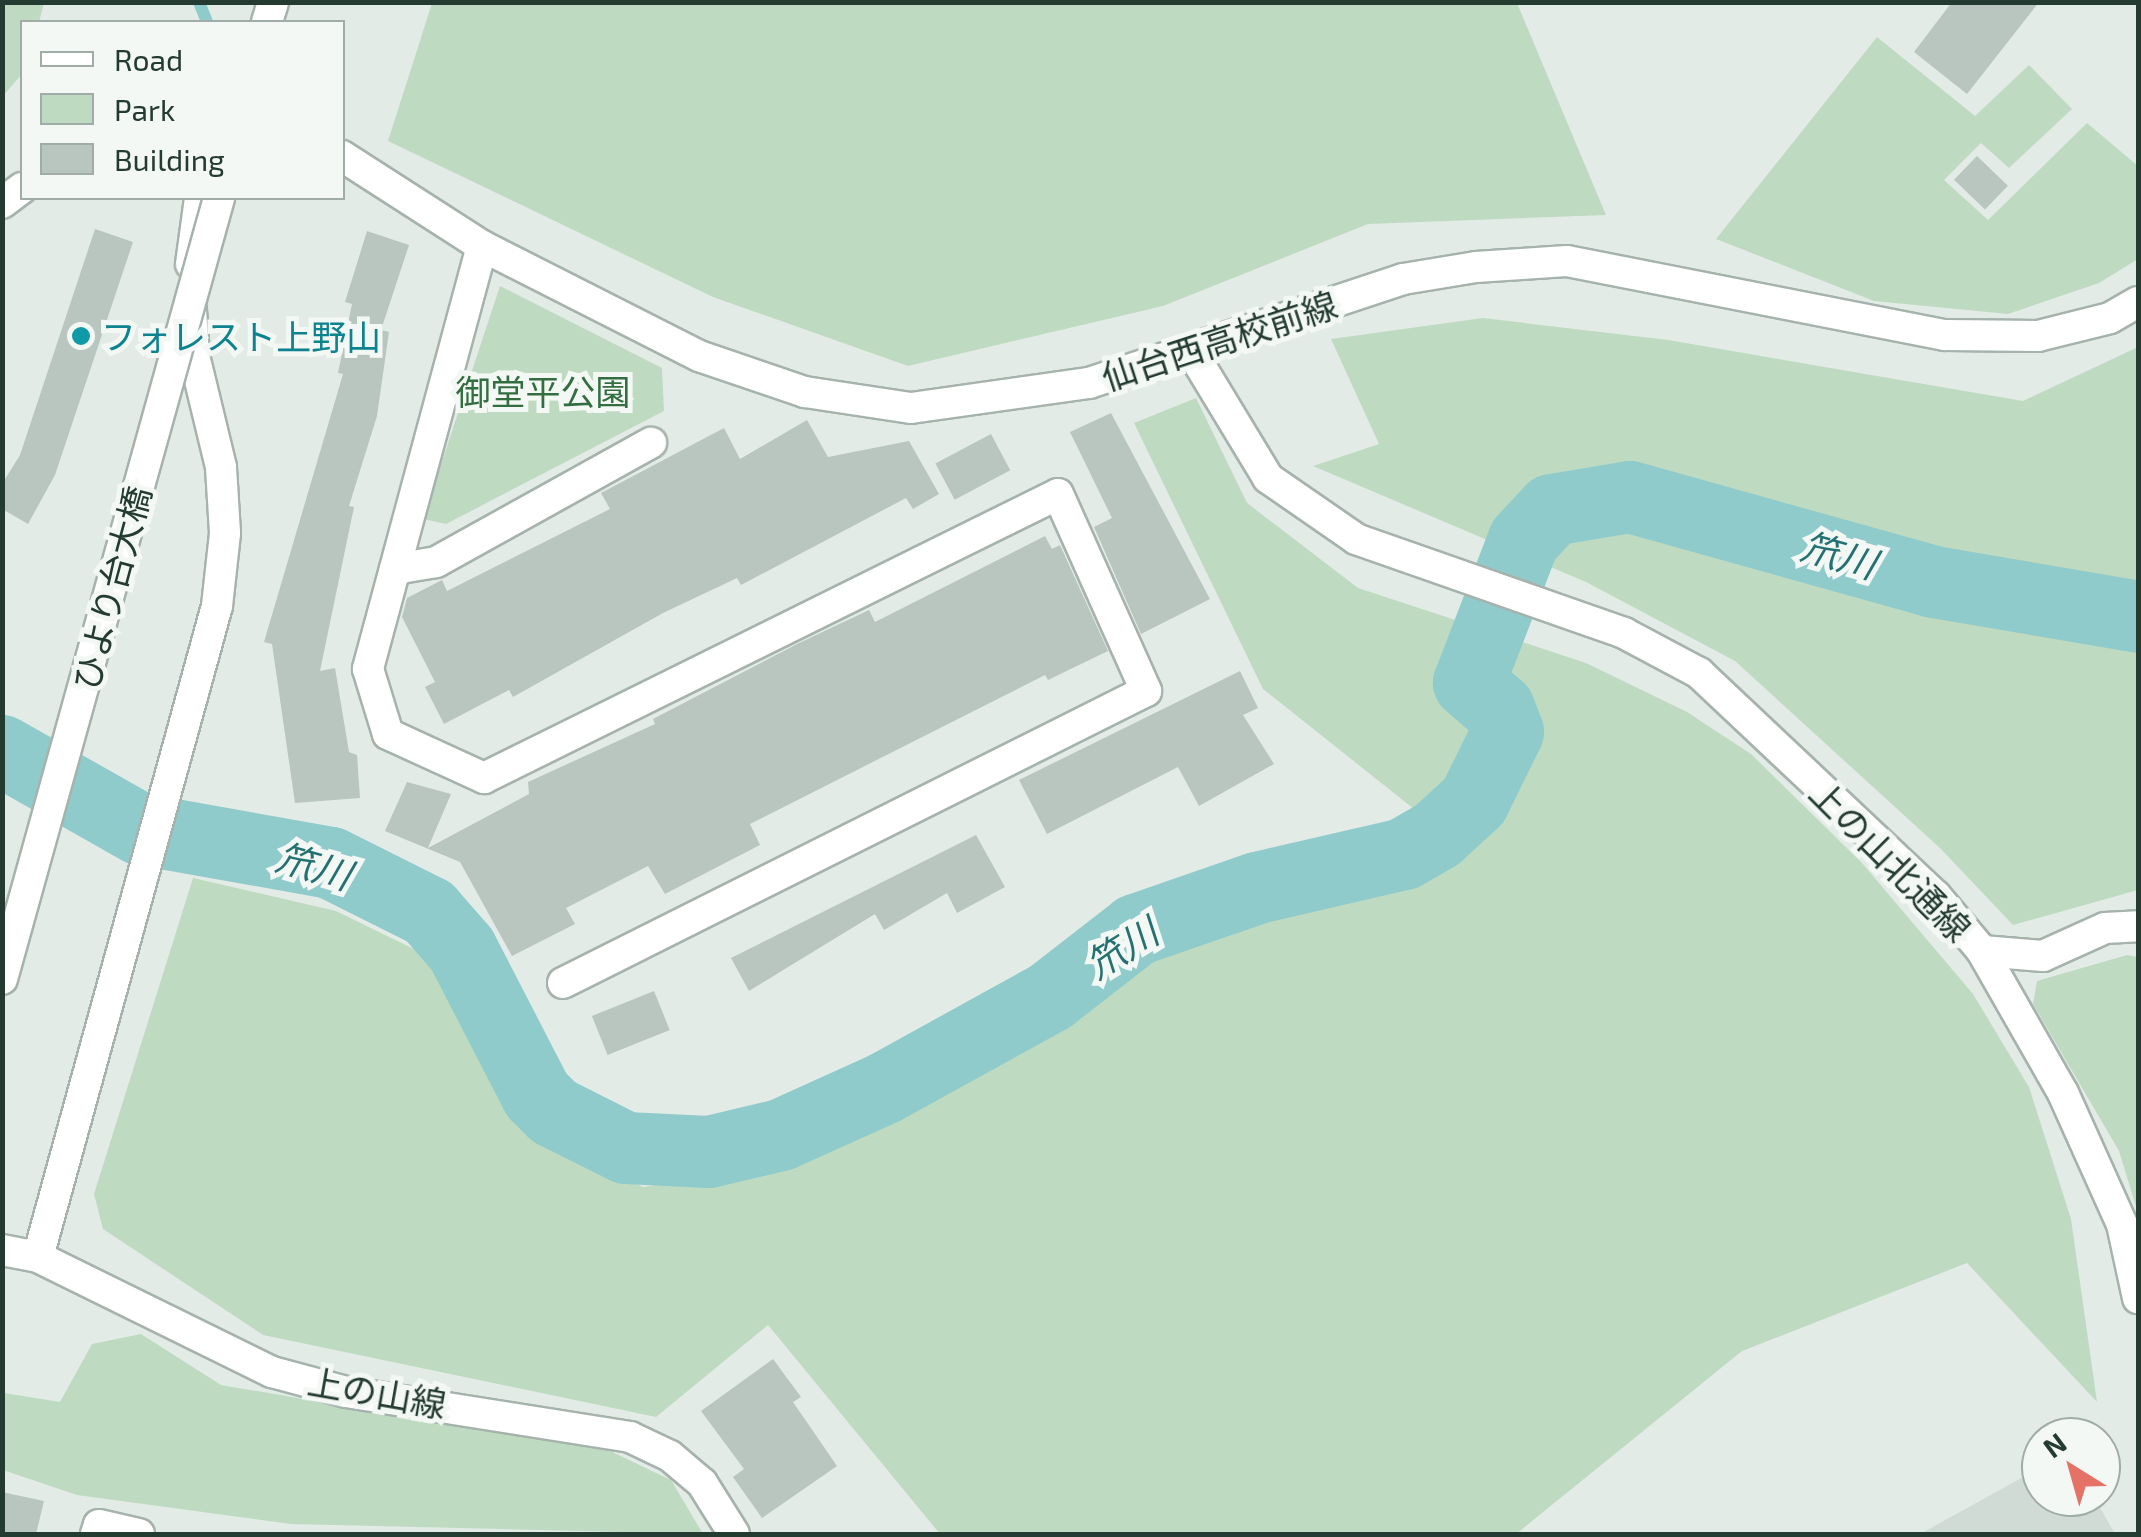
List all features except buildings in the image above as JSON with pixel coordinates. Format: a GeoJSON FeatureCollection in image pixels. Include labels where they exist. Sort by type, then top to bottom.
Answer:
{"type":"FeatureCollection","features":[{"type":"Feature","properties":{"kind":"street","name":"仙台西高校前線"},"geometry":{"type":"LineString","coordinates":[[345,158],[482,246],[699,356],[805,392],[911,408],[1088,383],[1403,278],[1567,261],[1945,335],[2038,336],[2110,318],[2138,302]]}},
{"type":"Feature","properties":{"kind":"street"},"geometry":{"type":"LineString","coordinates":[[38,1257],[217,606],[225,533],[221,466],[194,354],[188,280],[200,200]]}},
{"type":"Feature","properties":{"kind":"street","name":"ひより台大橋"},"geometry":{"type":"LineString","coordinates":[[2,978],[218,200]]}},
{"type":"Feature","properties":{"kind":"street"},"geometry":{"type":"LineString","coordinates":[[482,246],[368,669],[388,734],[484,778],[1058,494],[1146,691],[563,983]]}},
{"type":"Feature","properties":{"kind":"street","name":"上の山北通線"},"geometry":{"type":"LineString","coordinates":[[1190,349],[1268,478],[1356,539],[1452,568],[1624,633],[1699,673],[1936,896],[1982,951],[2063,1093],[2122,1224],[2138,1298]]}},
{"type":"Feature","properties":{"kind":"street"},"geometry":{"type":"LineString","coordinates":[[395,569],[436,562],[651,443]]}},
{"type":"Feature","properties":{"kind":"street"},"geometry":{"type":"LineString","coordinates":[[1982,951],[2043,956],[2105,928],[2138,926]]}},
{"type":"Feature","properties":{"kind":"street","name":"上の山線"},"geometry":{"type":"LineString","coordinates":[[2,1250],[38,1257],[272,1372],[346,1392],[630,1436],[670,1456],[702,1484],[734,1534]]}},
{"type":"Feature","properties":{"kind":"street"},"geometry":{"type":"LineString","coordinates":[[96,1534],[98,1525],[139,1534]]}},
{"type":"Feature","properties":{"kind":"shaded area"},"geometry":{"type":"Polygon","coordinates":[[[2021,1478],[2021,1517],[2105,1517],[2115,1534],[1920,1534],[2021,1478]]]}},
{"type":"Feature","properties":{"kind":"green space"},"geometry":{"type":"Polygon","coordinates":[[[3,2],[44,3],[40,20],[20,20],[20,76],[3,96],[3,2]]]}},
{"type":"Feature","properties":{"kind":"green space"},"geometry":{"type":"Polygon","coordinates":[[[432,3],[1517,3],[1606,215],[1368,224],[1163,306],[908,366],[713,297],[388,141],[432,3]]]}},
{"type":"Feature","properties":{"kind":"green space"},"geometry":{"type":"Polygon","coordinates":[[[1877,37],[1975,116],[2029,65],[2072,109],[2009,168],[1981,143],[1944,180],[1988,220],[2087,123],[2138,166],[2138,259],[2099,283],[2008,314],[1874,301],[1716,239],[1877,37]]]}},
{"type":"Feature","properties":{"kind":"green space","name":"御堂平公園"},"geometry":{"type":"Polygon","coordinates":[[[500,286],[662,368],[664,411],[446,524],[423,519],[500,286]]]}},
{"type":"Feature","properties":{"kind":"green space"},"geometry":{"type":"Polygon","coordinates":[[[1483,318],[1668,340],[2023,401],[2138,347],[2138,890],[2013,925],[1941,849],[1735,661],[1586,582],[1313,466],[1379,444],[1331,339],[1483,318]]]}},
{"type":"Feature","properties":{"kind":"green space"},"geometry":{"type":"Polygon","coordinates":[[[1196,398],[1247,503],[1358,588],[1586,663],[1687,712],[1751,754],[1862,863],[1973,994],[2029,1087],[2071,1219],[2097,1402],[1967,1263],[1742,1351],[1516,1534],[940,1534],[768,1325],[656,1417],[263,1335],[103,1229],[94,1194],[193,878],[336,911],[420,952],[548,1135],[643,1187],[799,1162],[1414,809],[1263,689],[1134,423],[1196,398]]]}},
{"type":"Feature","properties":{"kind":"green space"},"geometry":{"type":"Polygon","coordinates":[[[2127,955],[2138,957],[2138,1213],[2119,1151],[2033,1004],[2037,981],[2127,955]]]}},
{"type":"Feature","properties":{"kind":"green space"},"geometry":{"type":"Polygon","coordinates":[[[141,1334],[221,1385],[610,1451],[671,1480],[703,1534],[291,1524],[77,1495],[3,1470],[4,1393],[60,1402],[92,1344],[141,1334]]]}},
{"type":"Feature","properties":{"kind":"waterway"},"geometry":{"type":"LineString","coordinates":[[199,2],[206,20]]}},
{"type":"Feature","properties":{"kind":"waterway","name":"笊川"},"geometry":{"type":"LineString","coordinates":[[2,751],[140,829],[331,863],[429,912],[462,950],[537,1095],[554,1112],[626,1148],[709,1152],[781,1135],[885,1088],[1050,997],[1136,930],[1257,888],[1404,854],[1438,834],[1474,801],[1508,732],[1499,709],[1469,683],[1524,540],[1552,510],[1630,497],[1934,582],[2138,617]]}},
{"type":"Feature","properties":{"kind":"place","name":"フォレスト上野山"},"geometry":{"type":"Point","coordinates":[81,336]}}]}
